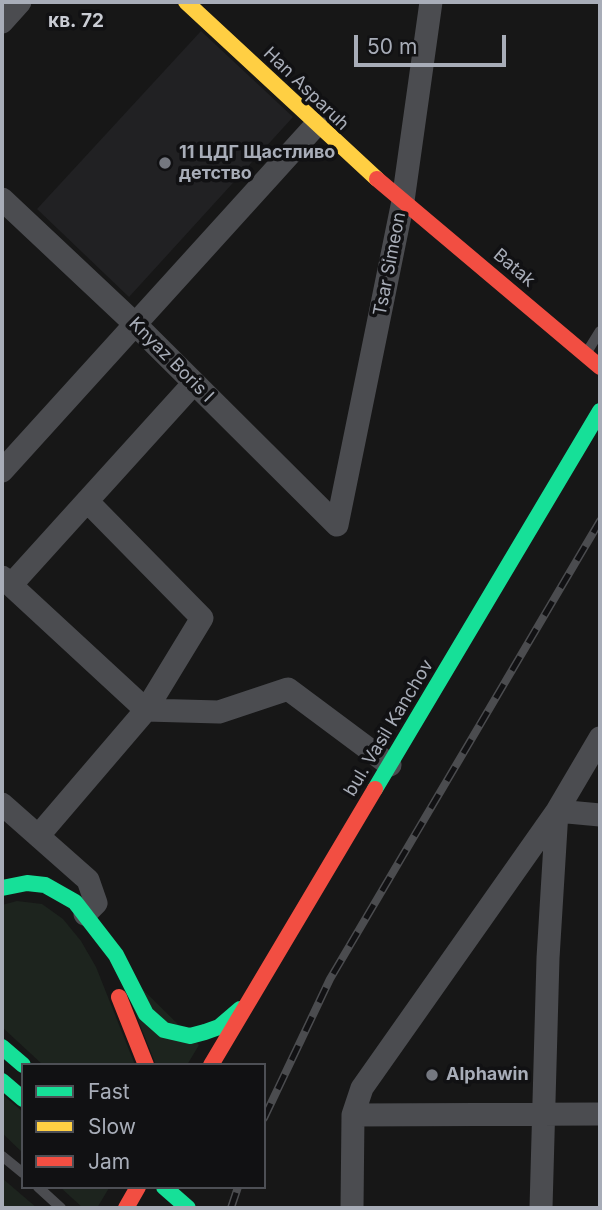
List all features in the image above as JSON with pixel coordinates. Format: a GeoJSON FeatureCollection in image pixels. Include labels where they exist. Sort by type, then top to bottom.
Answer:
{"type":"FeatureCollection","features":[{"type":"Feature","properties":{"kind":"main road","name":"Han Asparuh"},"geometry":{"type":"LineString","coordinates":[[186,2],[316,125],[402,201]]}},
{"type":"Feature","properties":{"kind":"main road","name":"Batak"},"geometry":{"type":"LineString","coordinates":[[402,201],[600,367]]}},
{"type":"Feature","properties":{"kind":"main road","name":"bul. Vasil Kanchov"},"geometry":{"type":"LineString","coordinates":[[212,1063],[600,411]]}},
{"type":"Feature","properties":{"kind":"main road"},"geometry":{"type":"LineString","coordinates":[[2,888],[27,883],[45,885],[68,897],[116,955],[146,1014],[163,1030],[175,1035],[205,1032],[219,1027],[250,1000]]}},
{"type":"Feature","properties":{"kind":"main road"},"geometry":{"type":"LineString","coordinates":[[88,918],[145,1063]]}},
{"type":"Feature","properties":{"kind":"main road"},"geometry":{"type":"LineString","coordinates":[[2,1046],[21,1063]]}},
{"type":"Feature","properties":{"kind":"main road"},"geometry":{"type":"LineString","coordinates":[[2,1081],[21,1097]]}},
{"type":"Feature","properties":{"kind":"main road"},"geometry":{"type":"LineString","coordinates":[[127,1189],[150,1208]]}},
{"type":"Feature","properties":{"kind":"main road"},"geometry":{"type":"LineString","coordinates":[[126,1208],[137,1189]]}},
{"type":"Feature","properties":{"kind":"main road"},"geometry":{"type":"LineString","coordinates":[[165,1189],[188,1208]]}},
{"type":"Feature","properties":{"kind":"street"},"geometry":{"type":"LineString","coordinates":[[2,22],[20,2]]}},
{"type":"Feature","properties":{"kind":"street","name":"Tsar Simeon"},"geometry":{"type":"LineString","coordinates":[[337,525],[402,201],[431,2]]}},
{"type":"Feature","properties":{"kind":"street"},"geometry":{"type":"LineString","coordinates":[[2,471],[316,125]]}},
{"type":"Feature","properties":{"kind":"street","name":"Knyaz Boris I"},"geometry":{"type":"LineString","coordinates":[[2,199],[135,324],[337,525]]}},
{"type":"Feature","properties":{"kind":"street"},"geometry":{"type":"LineString","coordinates":[[194,383],[87,501],[6,581],[146,710],[219,712],[288,689],[390,765]]}},
{"type":"Feature","properties":{"kind":"street"},"geometry":{"type":"LineString","coordinates":[[39,835],[146,710],[202,618],[87,501]]}},
{"type":"Feature","properties":{"kind":"street"},"geometry":{"type":"LineString","coordinates":[[352,1208],[353,1115],[362,1088],[557,811],[600,738]]}},
{"type":"Feature","properties":{"kind":"street"},"geometry":{"type":"LineString","coordinates":[[2,804],[88,880],[96,903],[88,918]]}},
{"type":"Feature","properties":{"kind":"street"},"geometry":{"type":"LineString","coordinates":[[557,811],[600,815]]}},
{"type":"Feature","properties":{"kind":"street"},"geometry":{"type":"LineString","coordinates":[[541,1208],[541,1115],[557,811]]}},
{"type":"Feature","properties":{"kind":"street"},"geometry":{"type":"LineString","coordinates":[[353,1115],[600,1114]]}},
{"type":"Feature","properties":{"kind":"lane"},"geometry":{"type":"LineString","coordinates":[[586,353],[600,331]]}},
{"type":"Feature","properties":{"kind":"lane"},"geometry":{"type":"LineString","coordinates":[[2,1156],[21,1171]]}},
{"type":"Feature","properties":{"kind":"lane"},"geometry":{"type":"LineString","coordinates":[[40,1189],[61,1208]]}},
{"type":"Feature","properties":{"kind":"shaded area","name":"11 ЦДГ Щастливо детство"},"geometry":{"type":"Polygon","coordinates":[[[201,31],[293,117],[129,297],[37,209],[201,31]]]}},
{"type":"Feature","properties":{"kind":"shaded area"},"geometry":{"type":"Polygon","coordinates":[[[17,901],[42,904],[63,919],[81,941],[96,967],[134,1063],[41,1063],[2,1027],[2,905],[17,901]]]}},
{"type":"Feature","properties":{"kind":"shaded area"},"geometry":{"type":"Polygon","coordinates":[[[115,962],[199,1045],[188,1063],[155,1063],[115,962]]]}},
{"type":"Feature","properties":{"kind":"shaded area"},"geometry":{"type":"Polygon","coordinates":[[[2,1094],[21,1110],[21,1151],[2,1133],[2,1094]]]}},
{"type":"Feature","properties":{"kind":"shaded area"},"geometry":{"type":"Polygon","coordinates":[[[2,1178],[37,1208],[2,1208],[2,1178]]]}},
{"type":"Feature","properties":{"kind":"shaded area"},"geometry":{"type":"Polygon","coordinates":[[[62,1189],[108,1189],[97,1208],[83,1208],[62,1189]]]}},
{"type":"Feature","properties":{"kind":"railway"},"geometry":{"type":"LineString","coordinates":[[266,1114],[330,979],[600,521]]}},
{"type":"Feature","properties":{"kind":"railway"},"geometry":{"type":"LineString","coordinates":[[231,1208],[237,1189]]}},
{"type":"Feature","properties":{"kind":"traffic: fast"},"geometry":{"type":"LineString","coordinates":[[375,789],[600,411]]}},
{"type":"Feature","properties":{"kind":"traffic: fast"},"geometry":{"type":"LineString","coordinates":[[2,888],[27,883],[45,885],[75,902],[116,955],[146,1014],[164,1030],[190,1036],[205,1032],[219,1027],[240,1009]]}},
{"type":"Feature","properties":{"kind":"traffic: fast"},"geometry":{"type":"LineString","coordinates":[[2,1047],[21,1063]]}},
{"type":"Feature","properties":{"kind":"traffic: fast"},"geometry":{"type":"LineString","coordinates":[[2,1081],[21,1097]]}},
{"type":"Feature","properties":{"kind":"traffic: fast"},"geometry":{"type":"LineString","coordinates":[[166,1189],[188,1208]]}},
{"type":"Feature","properties":{"kind":"traffic: slow"},"geometry":{"type":"LineString","coordinates":[[186,2],[377,179]]}},
{"type":"Feature","properties":{"kind":"traffic: jam"},"geometry":{"type":"LineString","coordinates":[[377,179],[600,367]]}},
{"type":"Feature","properties":{"kind":"traffic: jam"},"geometry":{"type":"LineString","coordinates":[[212,1063],[375,789]]}},
{"type":"Feature","properties":{"kind":"traffic: jam"},"geometry":{"type":"LineString","coordinates":[[119,997],[145,1063]]}},
{"type":"Feature","properties":{"kind":"traffic: jam"},"geometry":{"type":"LineString","coordinates":[[126,1208],[137,1189]]}},
{"type":"Feature","properties":{"kind":"place","name":"11 ЦДГ Щастливо детство"},"geometry":{"type":"Point","coordinates":[165,163]}},
{"type":"Feature","properties":{"kind":"place","name":"Alphawin"},"geometry":{"type":"Point","coordinates":[432,1075]}},
{"type":"Feature","properties":{"kind":"district","name":"кв. 72"},"geometry":{"type":"Point","coordinates":[76,21]}}]}
